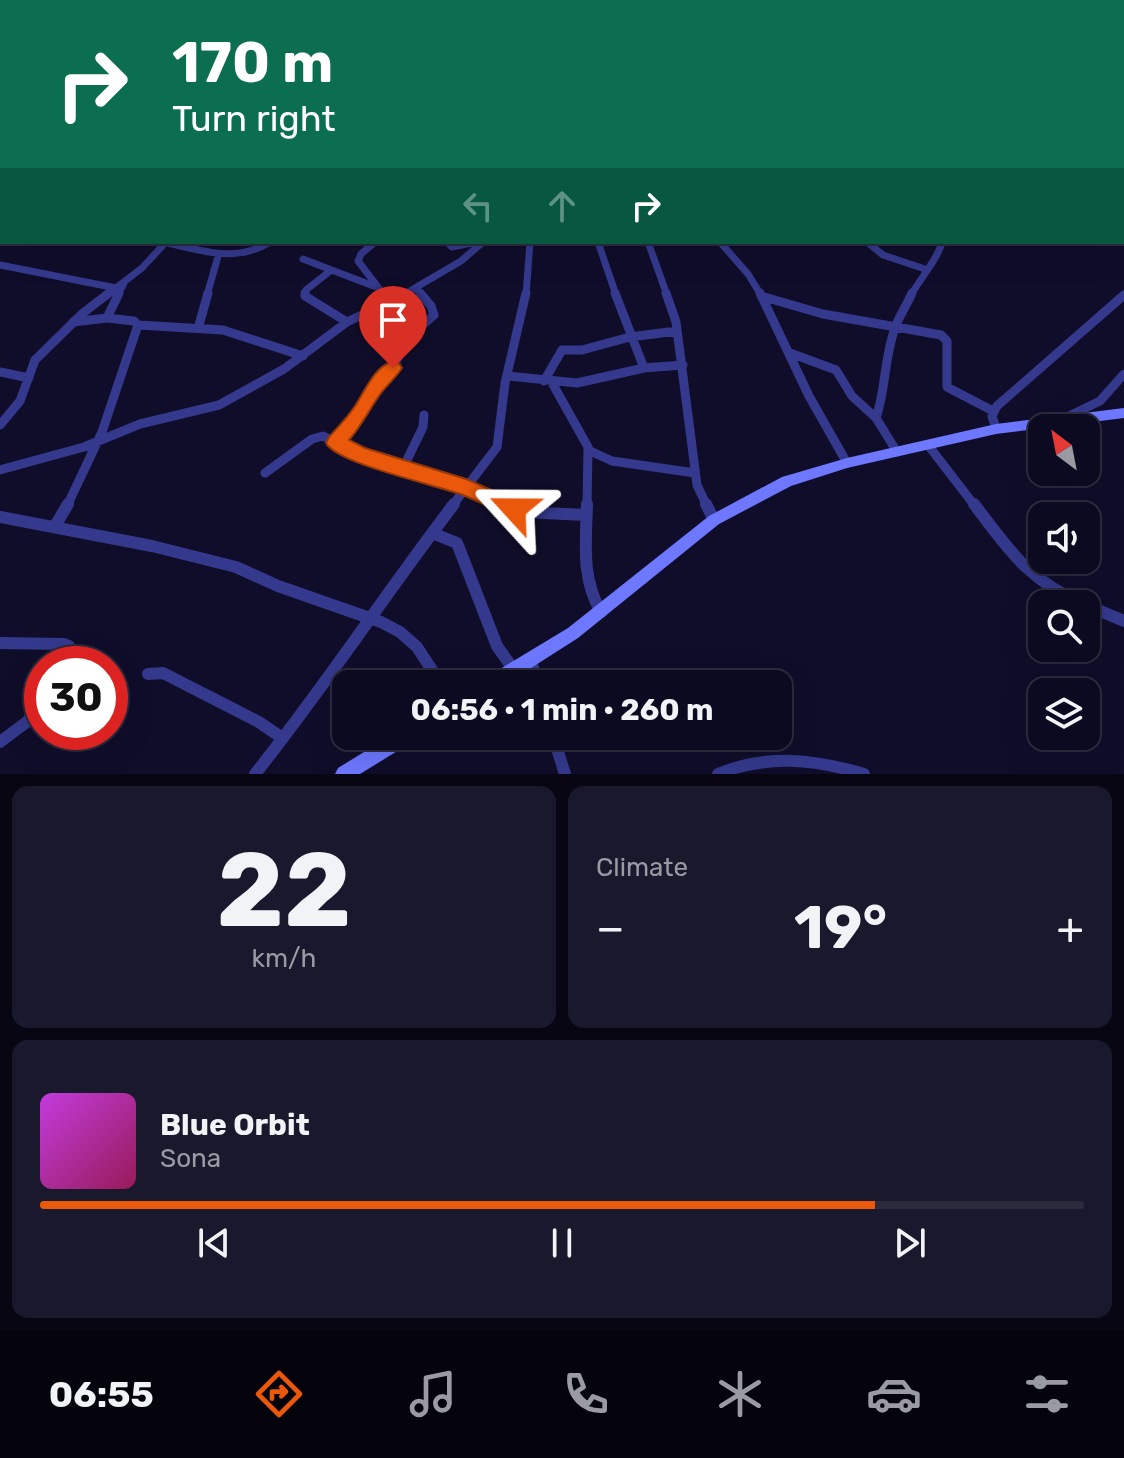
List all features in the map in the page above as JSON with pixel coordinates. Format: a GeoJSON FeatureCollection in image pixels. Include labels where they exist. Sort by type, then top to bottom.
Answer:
{"type":"FeatureCollection","features":[{"type":"Feature","properties":{"kind":"street"},"geometry":{"type":"LineString","coordinates":[[0,425],[20,401],[35,360],[73,322],[120,285],[164,244]]}},
{"type":"Feature","properties":{"kind":"street"},"geometry":{"type":"LineString","coordinates":[[176,244],[219,253],[257,251],[267,244]]}},
{"type":"Feature","properties":{"kind":"street"},"geometry":{"type":"LineString","coordinates":[[373,244],[358,261],[389,302]]}},
{"type":"Feature","properties":{"kind":"street"},"geometry":{"type":"LineString","coordinates":[[0,470],[100,442],[140,424],[219,405],[303,356],[347,322],[416,289],[461,261],[481,244]]}},
{"type":"Feature","properties":{"kind":"street"},"geometry":{"type":"LineString","coordinates":[[255,774],[316,697],[393,583],[497,447],[507,376],[525,308],[530,244]]}},
{"type":"Feature","properties":{"kind":"street"},"geometry":{"type":"LineString","coordinates":[[599,244],[630,337],[644,368]]}},
{"type":"Feature","properties":{"kind":"street"},"geometry":{"type":"LineString","coordinates":[[649,244],[668,293],[677,331],[697,485],[714,520]]}},
{"type":"Feature","properties":{"kind":"street"},"geometry":{"type":"LineString","coordinates":[[722,244],[775,318],[810,399],[847,463]]}},
{"type":"Feature","properties":{"kind":"street"},"geometry":{"type":"LineString","coordinates":[[869,244],[883,255],[925,269]]}},
{"type":"Feature","properties":{"kind":"street"},"geometry":{"type":"LineString","coordinates":[[876,418],[885,392],[886,365],[895,328],[925,269],[940,252],[942,244]]}},
{"type":"Feature","properties":{"kind":"street"},"geometry":{"type":"LineString","coordinates":[[199,325],[219,253]]}},
{"type":"Feature","properties":{"kind":"street"},"geometry":{"type":"LineString","coordinates":[[303,259],[376,287]]}},
{"type":"Feature","properties":{"kind":"street"},"geometry":{"type":"LineString","coordinates":[[0,265],[39,275],[120,285]]}},
{"type":"Feature","properties":{"kind":"street"},"geometry":{"type":"LineString","coordinates":[[330,271],[306,290],[305,296],[347,322]]}},
{"type":"Feature","properties":{"kind":"street"},"geometry":{"type":"LineString","coordinates":[[107,318],[120,285]]}},
{"type":"Feature","properties":{"kind":"street"},"geometry":{"type":"LineString","coordinates":[[336,443],[360,413],[373,390],[393,368],[408,338],[434,315],[431,306],[416,289]]}},
{"type":"Feature","properties":{"kind":"street"},"geometry":{"type":"LineString","coordinates":[[993,411],[1124,295]]}},
{"type":"Feature","properties":{"kind":"street"},"geometry":{"type":"LineString","coordinates":[[761,296],[823,314],[941,335],[947,341],[947,387],[993,411]]}},
{"type":"Feature","properties":{"kind":"street"},"geometry":{"type":"LineString","coordinates":[[73,322],[107,318],[134,321],[138,325],[199,325],[244,333],[303,356]]}},
{"type":"Feature","properties":{"kind":"street"},"geometry":{"type":"LineString","coordinates":[[55,526],[80,487],[100,442],[125,370],[128,345],[138,325]]}},
{"type":"Feature","properties":{"kind":"street"},"geometry":{"type":"LineString","coordinates":[[548,381],[559,351],[582,350],[630,337],[677,331]]}},
{"type":"Feature","properties":{"kind":"street"},"geometry":{"type":"LineString","coordinates":[[790,353],[836,370],[852,396],[876,418],[897,452]]}},
{"type":"Feature","properties":{"kind":"street"},"geometry":{"type":"LineString","coordinates":[[507,376],[577,383],[644,368],[683,365]]}},
{"type":"Feature","properties":{"kind":"street"},"geometry":{"type":"LineString","coordinates":[[0,372],[29,378]]}},
{"type":"Feature","properties":{"kind":"street"},"geometry":{"type":"LineString","coordinates":[[1072,414],[1102,402],[1114,391],[1124,374]]}},
{"type":"Feature","properties":{"kind":"street"},"geometry":{"type":"LineString","coordinates":[[548,381],[580,428],[588,450],[585,567],[591,595],[601,612]]}},
{"type":"Feature","properties":{"kind":"street"},"geometry":{"type":"LineString","coordinates":[[993,411],[996,429]]}},
{"type":"Feature","properties":{"kind":"street"},"geometry":{"type":"LineString","coordinates":[[1100,416],[1124,413]]}},
{"type":"Feature","properties":{"kind":"street"},"geometry":{"type":"LineString","coordinates":[[404,466],[423,427],[424,415]]}},
{"type":"Feature","properties":{"kind":"street"},"geometry":{"type":"LineString","coordinates":[[432,533],[457,543],[497,646],[514,670],[601,612],[714,520],[787,481],[847,463],[996,429],[1028,425]]}},
{"type":"Feature","properties":{"kind":"street"},"geometry":{"type":"LineString","coordinates":[[265,473],[323,436],[360,455],[466,487],[524,512],[585,515]]}},
{"type":"Feature","properties":{"kind":"street"},"geometry":{"type":"LineString","coordinates":[[928,445],[1023,567],[1052,590]]}},
{"type":"Feature","properties":{"kind":"street"},"geometry":{"type":"LineString","coordinates":[[588,450],[612,461],[695,473]]}},
{"type":"Feature","properties":{"kind":"street"},"geometry":{"type":"LineString","coordinates":[[0,517],[55,526],[236,567],[400,632],[417,647],[432,670]]}},
{"type":"Feature","properties":{"kind":"street"},"geometry":{"type":"LineString","coordinates":[[1100,611],[1124,621]]}},
{"type":"Feature","properties":{"kind":"street"},"geometry":{"type":"LineString","coordinates":[[0,643],[69,646]]}},
{"type":"Feature","properties":{"kind":"street"},"geometry":{"type":"LineString","coordinates":[[531,660],[534,670]]}},
{"type":"Feature","properties":{"kind":"street"},"geometry":{"type":"LineString","coordinates":[[148,674],[163,673],[259,722],[282,738]]}},
{"type":"Feature","properties":{"kind":"street"},"geometry":{"type":"LineString","coordinates":[[0,742],[24,724]]}},
{"type":"Feature","properties":{"kind":"street"},"geometry":{"type":"LineString","coordinates":[[344,774],[380,750]]}},
{"type":"Feature","properties":{"kind":"street"},"geometry":{"type":"LineString","coordinates":[[557,750],[565,774]]}},
{"type":"Feature","properties":{"kind":"street"},"geometry":{"type":"LineString","coordinates":[[718,774],[743,763],[807,759],[864,774]]}},
{"type":"Feature","properties":{"kind":"route"},"geometry":{"type":"LineString","coordinates":[[393,368],[373,390],[360,413],[336,443],[360,455],[466,487],[514,509]]}}]}
